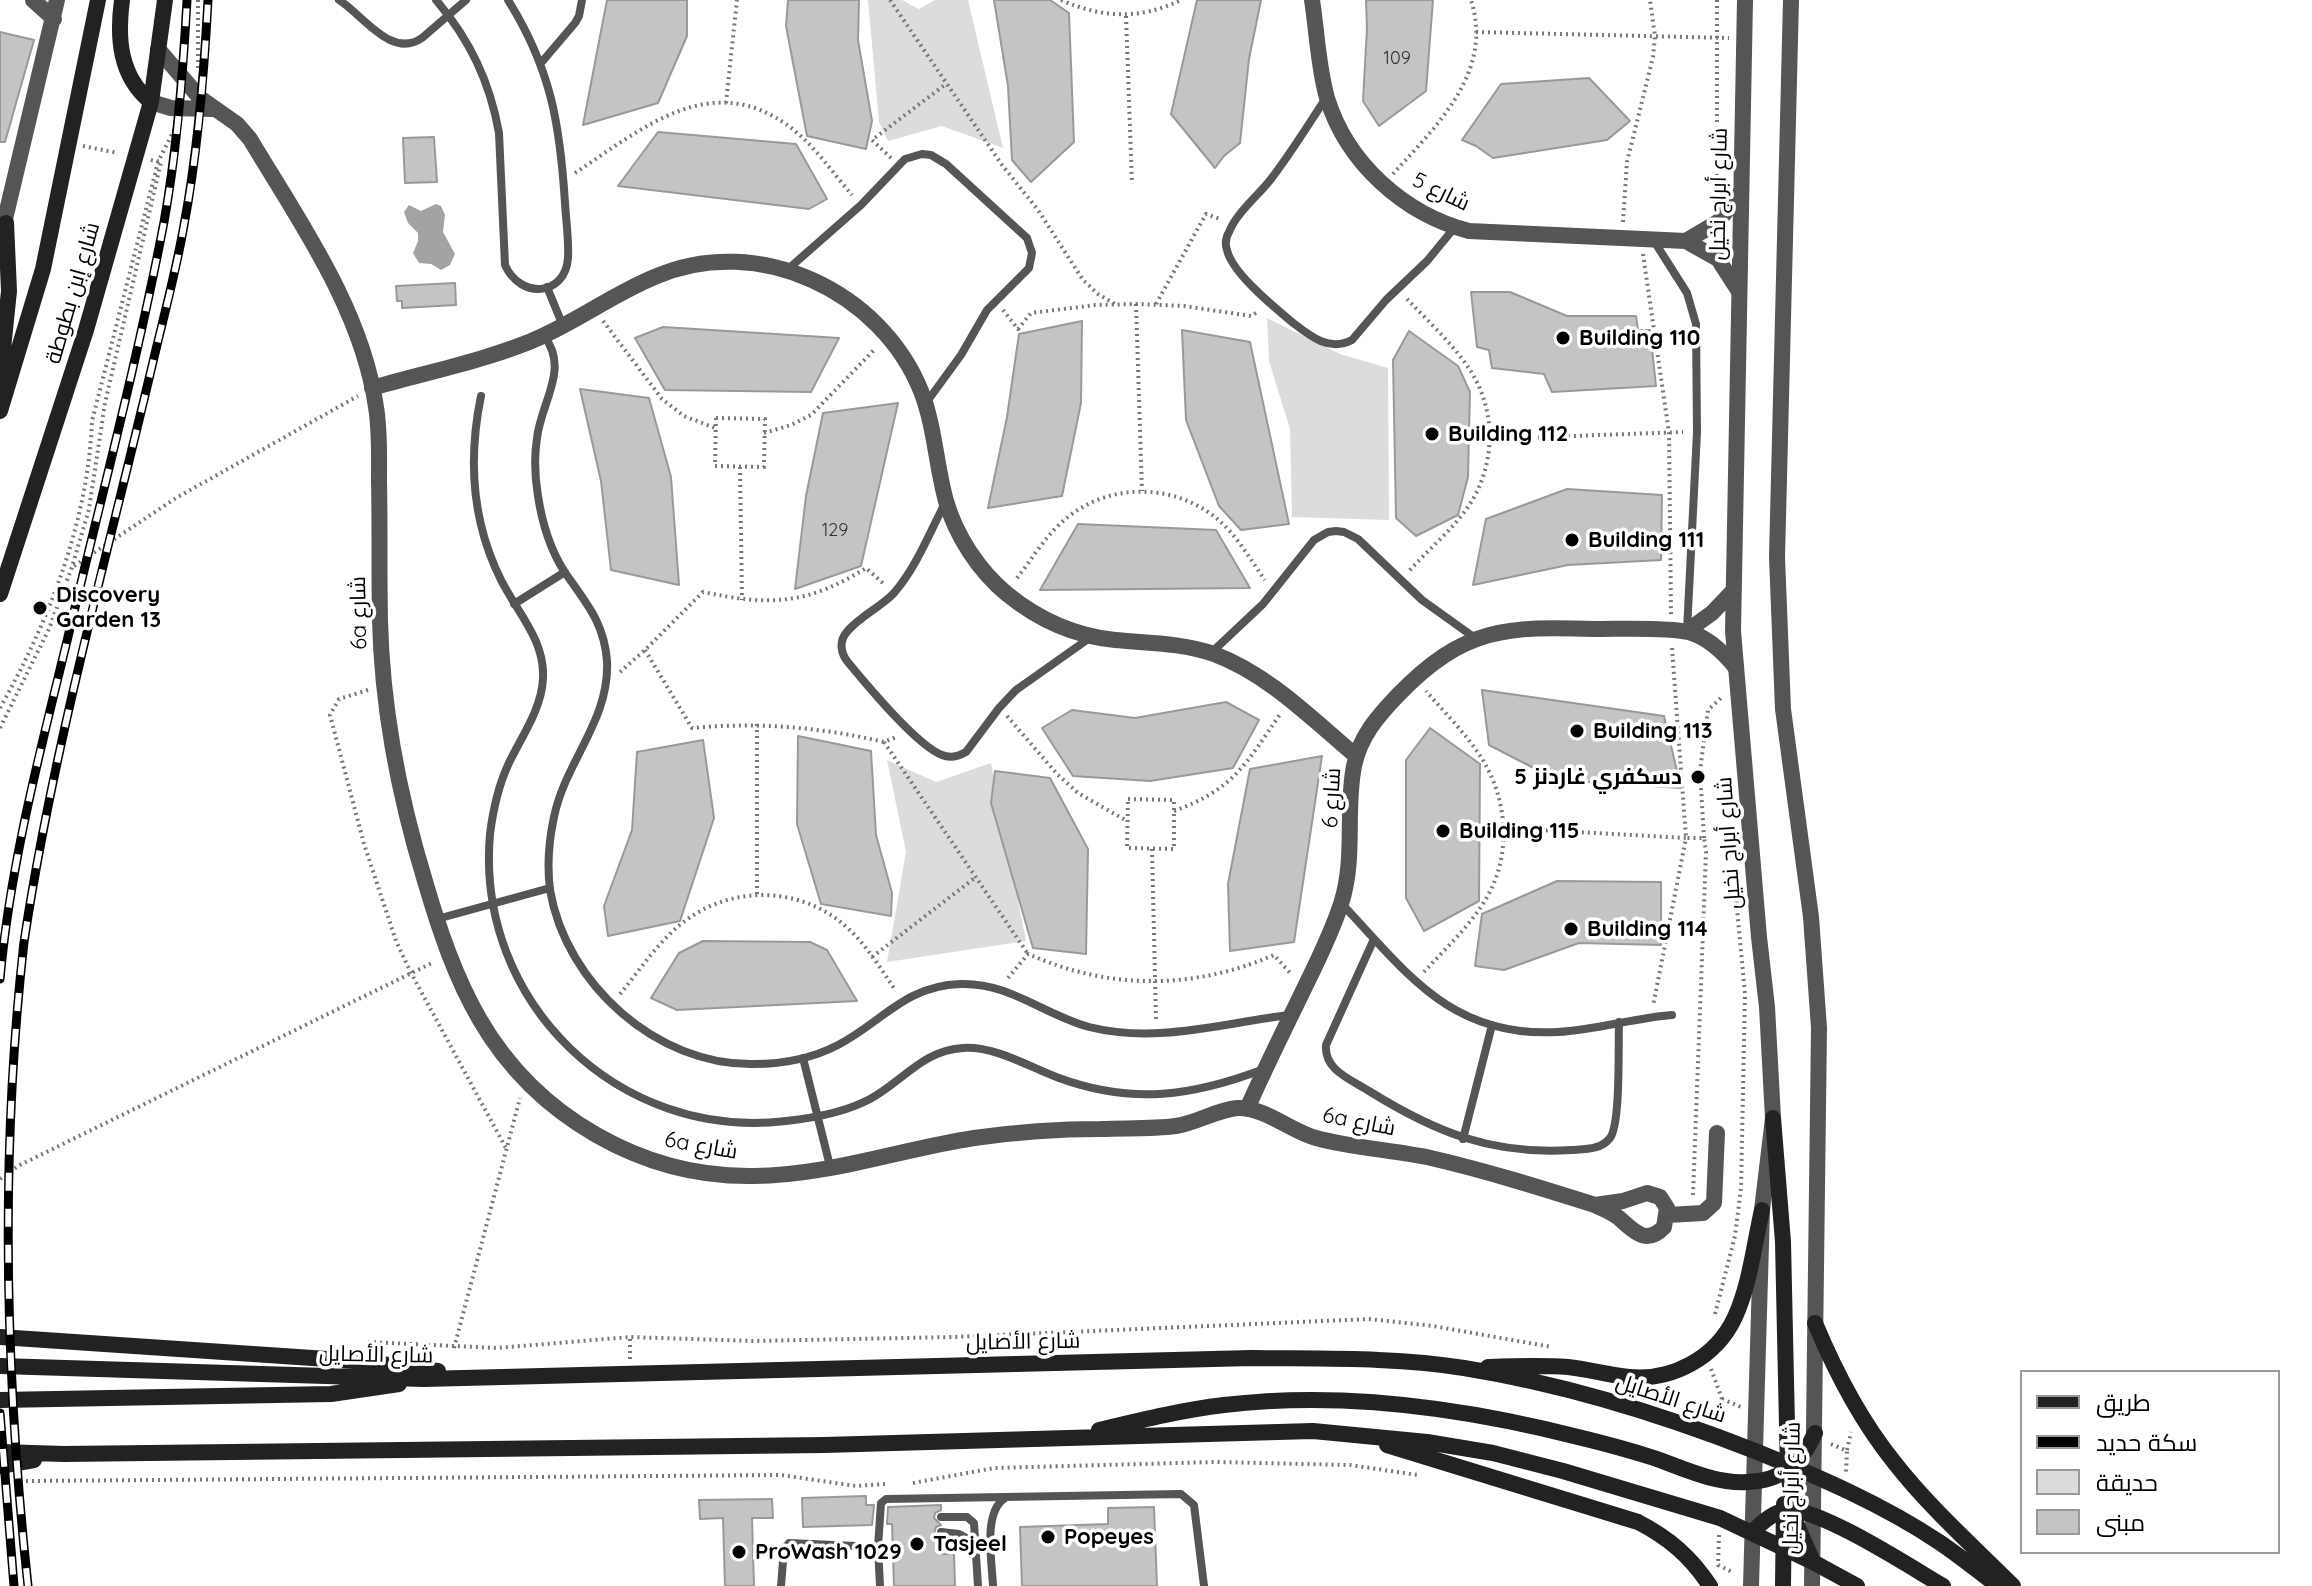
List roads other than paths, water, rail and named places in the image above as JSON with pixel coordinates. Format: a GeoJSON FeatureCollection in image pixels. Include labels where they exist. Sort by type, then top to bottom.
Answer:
{"type":"FeatureCollection","features":[{"type":"Feature","properties":{"kind":"main road","name":"شارع إبن بطوطة"},"geometry":{"type":"LineString","coordinates":[[0,411],[43,269],[98,0]]}},
{"type":"Feature","properties":{"kind":"main road"},"geometry":{"type":"LineString","coordinates":[[122,0],[119,29],[122,56],[135,86],[151,102]]}},
{"type":"Feature","properties":{"kind":"main road","name":"شارع إبن بطوطة"},"geometry":{"type":"LineString","coordinates":[[0,594],[86,330],[151,102],[165,0]]}},
{"type":"Feature","properties":{"kind":"main road"},"geometry":{"type":"LineString","coordinates":[[0,378],[9,291],[6,223]]}},
{"type":"Feature","properties":{"kind":"main road"},"geometry":{"type":"LineString","coordinates":[[1773,1118],[1783,1242],[1789,1510],[1783,1586]]}},
{"type":"Feature","properties":{"kind":"main road"},"geometry":{"type":"LineString","coordinates":[[1462,1368],[1543,1366],[1631,1377],[1656,1376],[1681,1370],[1721,1340],[1734,1319],[1762,1210]]}},
{"type":"Feature","properties":{"kind":"main road"},"geometry":{"type":"LineString","coordinates":[[1815,1323],[1865,1419],[1893,1461],[2013,1586]]}},
{"type":"Feature","properties":{"kind":"main road"},"geometry":{"type":"LineString","coordinates":[[0,1337],[357,1361],[483,1378]]}},
{"type":"Feature","properties":{"kind":"main road","name":"شارع الأصايل"},"geometry":{"type":"LineString","coordinates":[[0,1366],[424,1379],[1252,1358],[1344,1359],[1462,1368],[1570,1390],[1658,1415],[1755,1451]]}},
{"type":"Feature","properties":{"kind":"main road"},"geometry":{"type":"LineString","coordinates":[[0,1400],[331,1394],[384,1388],[424,1379]]}},
{"type":"Feature","properties":{"kind":"main road"},"geometry":{"type":"LineString","coordinates":[[1063,1439],[1168,1414],[1223,1405],[1280,1401],[1346,1402],[1430,1409],[1522,1424],[1645,1455],[1720,1480],[1753,1482],[1787,1470],[1815,1433]]}},
{"type":"Feature","properties":{"kind":"main road"},"geometry":{"type":"LineString","coordinates":[[0,1452],[64,1454],[824,1445],[1277,1431],[1351,1434],[1493,1453],[1639,1493],[1720,1518],[1785,1547],[1857,1586]]}},
{"type":"Feature","properties":{"kind":"main road"},"geometry":{"type":"LineString","coordinates":[[1351,1434],[1638,1522],[1661,1534],[1684,1553],[1710,1586]]}},
{"type":"Feature","properties":{"kind":"main road"},"geometry":{"type":"LineString","coordinates":[[1755,1451],[1787,1470],[1815,1474],[1889,1512],[1940,1543],[1998,1586]]}},
{"type":"Feature","properties":{"kind":"main road"},"geometry":{"type":"LineString","coordinates":[[0,1466],[64,1454]]}},
{"type":"Feature","properties":{"kind":"main road"},"geometry":{"type":"LineString","coordinates":[[1789,1510],[1813,1562]]}},
{"type":"Feature","properties":{"kind":"main road"},"geometry":{"type":"LineString","coordinates":[[1752,1532],[1767,1519],[1789,1510],[1814,1516],[1943,1586]]}},
{"type":"Feature","properties":{"kind":"street"},"geometry":{"type":"LineString","coordinates":[[33,0],[54,19]]}},
{"type":"Feature","properties":{"kind":"street"},"geometry":{"type":"LineString","coordinates":[[0,240],[57,0]]}},
{"type":"Feature","properties":{"kind":"street","name":"شارع 5"},"geometry":{"type":"LineString","coordinates":[[1312,0],[1327,97],[1339,127],[1355,154],[1383,184],[1417,210],[1455,227],[1484,233],[1686,241],[1709,230],[1727,213],[1741,192]]}},
{"type":"Feature","properties":{"kind":"street","name":"شارع أبراج نخيل"},"geometry":{"type":"LineString","coordinates":[[1745,0],[1733,591],[1736,668],[1767,1007],[1773,1118],[1762,1210],[1751,1586]]}},
{"type":"Feature","properties":{"kind":"street","name":"شارع أبراج نخيل"},"geometry":{"type":"LineString","coordinates":[[1791,0],[1778,492],[1778,610],[1785,724],[1811,917],[1819,1028],[1812,1586]]}},
{"type":"Feature","properties":{"kind":"street","name":"6a شارع"},"geometry":{"type":"LineString","coordinates":[[158,49],[212,109],[237,124],[250,139],[314,247],[342,302],[372,388],[379,444],[380,613],[384,686],[399,780],[437,919],[449,954],[480,1021],[501,1052],[552,1105],[582,1127],[649,1159],[684,1169],[746,1176],[830,1166],[971,1138],[1044,1131],[1178,1126],[1232,1109],[1247,1109],[1317,1138],[1461,1165],[1595,1205]]}},
{"type":"Feature","properties":{"kind":"street","name":"6a شارع"},"geometry":{"type":"LineString","coordinates":[[151,102],[171,108],[212,109]]}},
{"type":"Feature","properties":{"kind":"street","name":"شارع 5"},"geometry":{"type":"LineString","coordinates":[[1686,241],[1718,259],[1738,290]]}},
{"type":"Feature","properties":{"kind":"street"},"geometry":{"type":"LineString","coordinates":[[372,388],[544,336],[658,275],[678,269],[700,264],[744,262],[787,270],[840,294],[872,319],[910,368],[926,404],[953,521],[976,560],[1006,593],[1046,621],[1092,637],[1173,645],[1211,653],[1243,667],[1356,756]]}},
{"type":"Feature","properties":{"kind":"street"},"geometry":{"type":"LineString","coordinates":[[1679,636],[1712,613],[1733,591]]}},
{"type":"Feature","properties":{"kind":"street","name":"شارع 6"},"geometry":{"type":"LineString","coordinates":[[1247,1109],[1342,903],[1352,845],[1352,777],[1356,756],[1375,718],[1437,659],[1475,638],[1529,627],[1679,636]]}},
{"type":"Feature","properties":{"kind":"street"},"geometry":{"type":"LineString","coordinates":[[1679,636],[1714,646],[1736,668]]}},
{"type":"Feature","properties":{"kind":"street"},"geometry":{"type":"LineString","coordinates":[[1668,1215],[1703,1213],[1714,1203],[1717,1133]]}},
{"type":"Feature","properties":{"kind":"street"},"geometry":{"type":"LineString","coordinates":[[1653,1194],[1664,1202],[1668,1215],[1664,1227],[1647,1237],[1634,1233],[1613,1214],[1595,1205],[1653,1194]]}},
{"type":"Feature","properties":{"kind":"lane"},"geometry":{"type":"LineString","coordinates":[[339,0],[385,38],[399,45],[415,43],[466,0]]}},
{"type":"Feature","properties":{"kind":"lane"},"geometry":{"type":"LineString","coordinates":[[436,0],[473,51],[495,112],[499,133],[505,265],[509,275],[526,288],[547,287],[562,276],[568,259],[555,107],[541,63],[508,0]]}},
{"type":"Feature","properties":{"kind":"lane"},"geometry":{"type":"LineString","coordinates":[[541,63],[575,23],[582,0]]}},
{"type":"Feature","properties":{"kind":"lane"},"geometry":{"type":"LineString","coordinates":[[1327,97],[1282,165],[1233,225],[1226,241],[1230,259],[1271,303],[1319,341],[1335,345],[1352,340],[1455,227]]}},
{"type":"Feature","properties":{"kind":"lane"},"geometry":{"type":"LineString","coordinates":[[787,270],[861,205],[898,165],[913,155],[939,158],[1027,238],[1032,253],[1029,268],[995,300],[926,404]]}},
{"type":"Feature","properties":{"kind":"lane"},"geometry":{"type":"LineString","coordinates":[[1647,240],[1680,279],[1692,308],[1697,340],[1697,432],[1679,636]]}},
{"type":"Feature","properties":{"kind":"lane"},"geometry":{"type":"LineString","coordinates":[[547,287],[563,326]]}},
{"type":"Feature","properties":{"kind":"lane"},"geometry":{"type":"LineString","coordinates":[[544,336],[551,346],[556,366],[537,439],[537,494],[552,548],[599,622],[605,642],[606,684],[597,720],[567,775],[559,797],[550,842],[550,888],[556,914],[572,951],[593,984],[611,1004],[653,1036],[700,1056],[752,1064],[803,1058],[839,1044],[902,999],[920,991],[959,984],[1017,995],[1056,1016],[1090,1027],[1156,1035],[1291,1015]]}},
{"type":"Feature","properties":{"kind":"lane"},"geometry":{"type":"LineString","coordinates":[[481,396],[473,450],[476,503],[490,555],[514,604],[535,637],[542,655],[544,674],[542,693],[508,765],[494,811],[489,857],[494,904],[511,968],[527,997],[570,1049],[595,1070],[654,1103],[707,1118],[751,1123],[836,1113],[872,1099],[925,1059],[954,1049],[984,1049],[1075,1083],[1114,1092],[1141,1094],[1194,1091],[1265,1069]]}},
{"type":"Feature","properties":{"kind":"lane"},"geometry":{"type":"LineString","coordinates":[[946,500],[916,561],[894,592],[845,633],[842,648],[847,661],[867,686],[911,730],[942,755],[959,756],[972,745],[999,708],[1025,683],[1092,637]]}},
{"type":"Feature","properties":{"kind":"lane"},"geometry":{"type":"LineString","coordinates":[[1211,653],[1273,592],[1314,540],[1336,531],[1358,539],[1434,609],[1475,638]]}},
{"type":"Feature","properties":{"kind":"lane"},"geometry":{"type":"LineString","coordinates":[[514,604],[565,572]]}},
{"type":"Feature","properties":{"kind":"lane"},"geometry":{"type":"LineString","coordinates":[[437,919],[550,888]]}},
{"type":"Feature","properties":{"kind":"lane"},"geometry":{"type":"LineString","coordinates":[[1342,903],[1415,983],[1451,1009],[1492,1025],[1514,1030],[1559,1032],[1672,1015]]}},
{"type":"Feature","properties":{"kind":"lane"},"geometry":{"type":"LineString","coordinates":[[1374,939],[1329,1038],[1327,1060],[1337,1071],[1406,1114],[1463,1139],[1534,1151],[1588,1149],[1602,1145],[1615,1128],[1619,1022]]}},
{"type":"Feature","properties":{"kind":"lane"},"geometry":{"type":"LineString","coordinates":[[1463,1139],[1492,1025]]}},
{"type":"Feature","properties":{"kind":"lane"},"geometry":{"type":"LineString","coordinates":[[803,1058],[830,1166]]}},
{"type":"Feature","properties":{"kind":"lane"},"geometry":{"type":"LineString","coordinates":[[880,1586],[878,1547],[881,1503],[886,1499],[1185,1495],[1194,1505],[1204,1586]]}},
{"type":"Feature","properties":{"kind":"lane"},"geometry":{"type":"LineString","coordinates":[[993,1586],[992,1514],[1005,1499]]}},
{"type":"Feature","properties":{"kind":"lane"},"geometry":{"type":"LineString","coordinates":[[941,1517],[967,1517],[972,1520],[975,1526],[978,1586]]}},
{"type":"Feature","properties":{"kind":"lane"},"geometry":{"type":"LineString","coordinates":[[880,1519],[892,1519]]}},
{"type":"Feature","properties":{"kind":"lane"},"geometry":{"type":"LineString","coordinates":[[941,1532],[959,1534],[976,1543]]}},
{"type":"Feature","properties":{"kind":"lane"},"geometry":{"type":"LineString","coordinates":[[880,1535],[893,1534]]}},
{"type":"Feature","properties":{"kind":"lane"},"geometry":{"type":"LineString","coordinates":[[781,1586],[784,1549],[789,1543],[878,1547]]}},
{"type":"Feature","properties":{"kind":"railway"},"geometry":{"type":"LineString","coordinates":[[0,979],[11,894],[27,809],[130,380],[164,222],[179,112],[187,0]]}},
{"type":"Feature","properties":{"kind":"railway"},"geometry":{"type":"LineString","coordinates":[[28,1586],[14,1425],[8,1264],[11,1103],[24,942],[65,725],[181,243],[197,141],[208,0]]}},
{"type":"Feature","properties":{"kind":"railway"},"geometry":{"type":"LineString","coordinates":[[0,1413],[14,1586]]}},
{"type":"Feature","properties":{"kind":"place","name":"Building 110"},"geometry":{"type":"Point","coordinates":[1563,338]}},
{"type":"Feature","properties":{"kind":"place","name":"Building 112"},"geometry":{"type":"Point","coordinates":[1432,434]}},
{"type":"Feature","properties":{"kind":"place","name":"Building 111"},"geometry":{"type":"Point","coordinates":[1572,540]}},
{"type":"Feature","properties":{"kind":"place","name":"Discovery Garden 13"},"geometry":{"type":"Point","coordinates":[40,608]}},
{"type":"Feature","properties":{"kind":"place","name":"Building 113"},"geometry":{"type":"Point","coordinates":[1577,731]}},
{"type":"Feature","properties":{"kind":"place","name":"دسكفري غاردنز 5"},"geometry":{"type":"Point","coordinates":[1698,777]}},
{"type":"Feature","properties":{"kind":"place","name":"Building 115"},"geometry":{"type":"Point","coordinates":[1443,831]}},
{"type":"Feature","properties":{"kind":"place","name":"Building 114"},"geometry":{"type":"Point","coordinates":[1571,929]}},
{"type":"Feature","properties":{"kind":"place","name":"Popeyes"},"geometry":{"type":"Point","coordinates":[1048,1537]}},
{"type":"Feature","properties":{"kind":"place","name":"Tasjeel"},"geometry":{"type":"Point","coordinates":[917,1544]}},
{"type":"Feature","properties":{"kind":"place","name":"ProWash 1029"},"geometry":{"type":"Point","coordinates":[739,1552]}}]}
